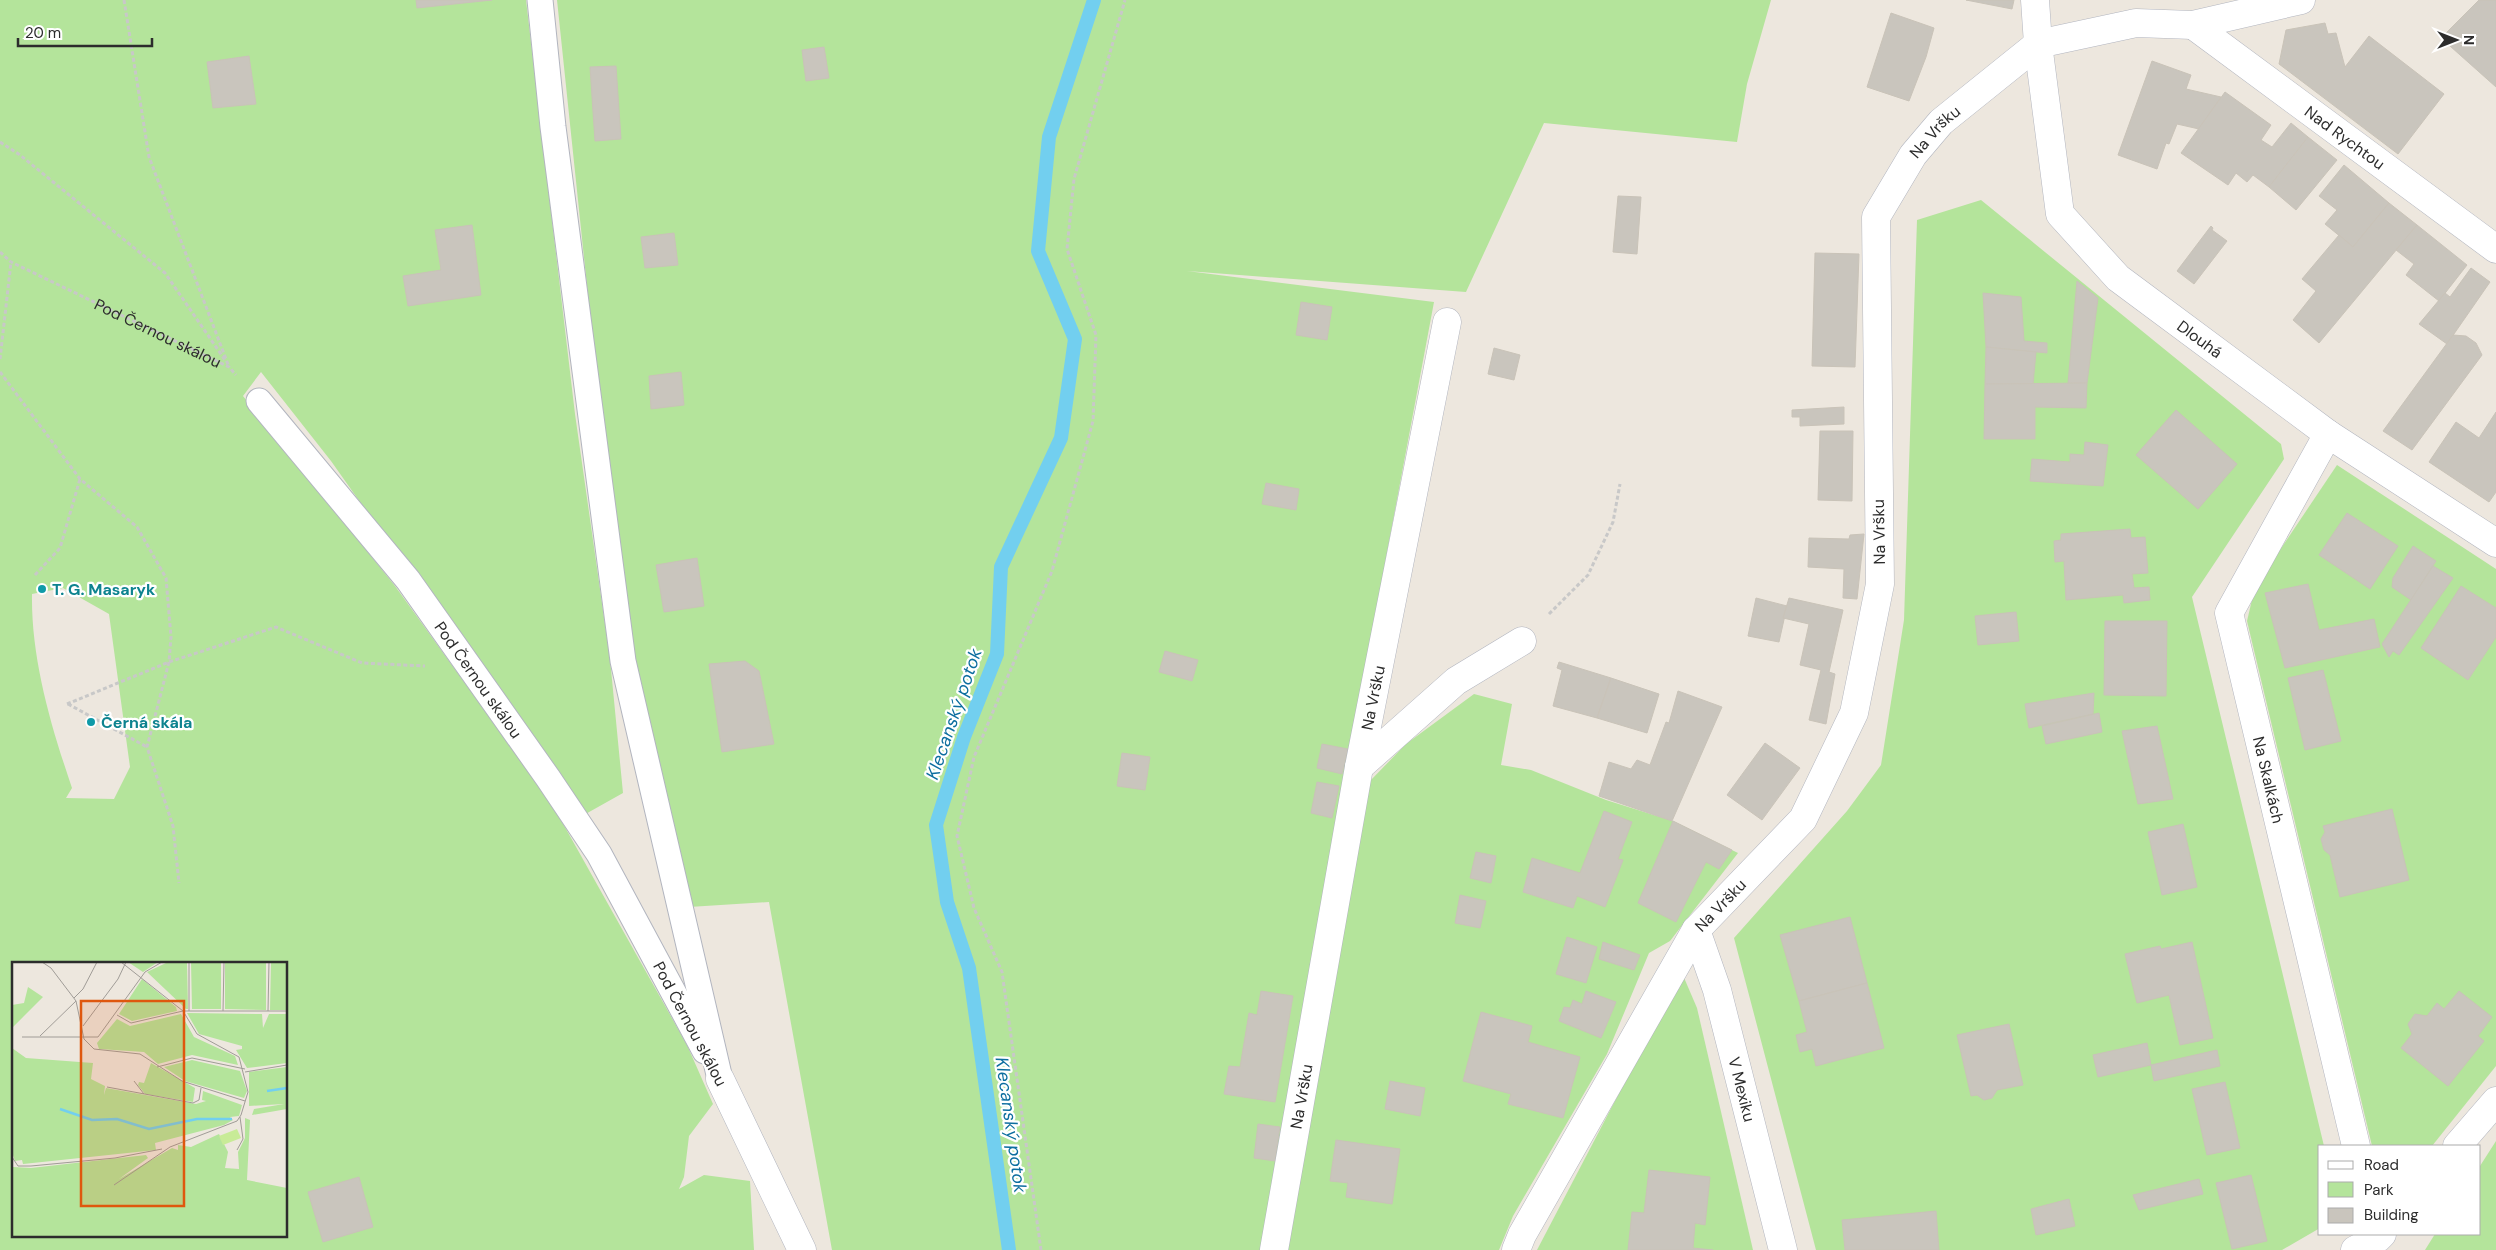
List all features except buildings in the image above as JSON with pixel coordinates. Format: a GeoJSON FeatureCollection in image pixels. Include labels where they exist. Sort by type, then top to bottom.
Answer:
{"type":"FeatureCollection","features":[{"type":"Feature","properties":{"kind":"street","name":"Dlouhá"},"geometry":{"type":"LineString","coordinates":[[2035,0],[2038,44],[2060,214],[2118,278],[2328,434],[2496,543]]}},
{"type":"Feature","properties":{"kind":"street","name":"Na Vršku"},"geometry":{"type":"LineString","coordinates":[[1516,1250],[1526,1226],[1696,930],[1803,819],[1854,713],[1880,584],[1876,217],[1914,155],[1941,122],[2038,44],[2136,22],[2193,25],[2301,0]]}},
{"type":"Feature","properties":{"kind":"street","name":"Nad Rychtou"},"geometry":{"type":"LineString","coordinates":[[2193,25],[2496,250]]}},
{"type":"Feature","properties":{"kind":"street","name":"Na Vršku"},"geometry":{"type":"LineString","coordinates":[[1274,1250],[1360,767],[1447,322]]}},
{"type":"Feature","properties":{"kind":"street","name":"Na Skalkách"},"geometry":{"type":"LineString","coordinates":[[2328,434],[2230,613],[2356,1145]]}},
{"type":"Feature","properties":{"kind":"street"},"geometry":{"type":"LineString","coordinates":[[1360,767],[1456,681],[1522,641]]}},
{"type":"Feature","properties":{"kind":"street","name":"V Mexiku"},"geometry":{"type":"LineString","coordinates":[[1696,930],[1717,990],[1783,1250]]}},
{"type":"Feature","properties":{"kind":"street","name":"Pod Černou skálou"},"geometry":{"type":"LineString","coordinates":[[720,1079],[802,1250]]}},
{"type":"Feature","properties":{"kind":"street"},"geometry":{"type":"LineString","coordinates":[[2458,1145],[2496,1101]]}},
{"type":"Feature","properties":{"kind":"lane"},"geometry":{"type":"LineString","coordinates":[[540,0],[553,127],[623,660],[720,1079]]}},
{"type":"Feature","properties":{"kind":"lane","name":"Pod Černou skálou"},"geometry":{"type":"LineString","coordinates":[[259,401],[408,580],[548,778],[599,854],[720,1079]]}},
{"type":"Feature","properties":{"kind":"path"},"geometry":{"type":"LineString","coordinates":[[124,0],[149,157],[229,367]]}},
{"type":"Feature","properties":{"kind":"path"},"geometry":{"type":"LineString","coordinates":[[1041,1250],[1002,972],[974,908],[957,836],[974,757],[1052,571],[1093,421],[1096,335],[1066,249],[1074,179],[1125,0]]}},
{"type":"Feature","properties":{"kind":"path"},"geometry":{"type":"LineString","coordinates":[[0,142],[20,155],[165,273],[188,304],[229,367]]}},
{"type":"Feature","properties":{"kind":"path","name":"Pod Černou skálou"},"geometry":{"type":"LineString","coordinates":[[0,252],[11,262],[229,367],[259,401]]}},
{"type":"Feature","properties":{"kind":"path"},"geometry":{"type":"LineString","coordinates":[[0,359],[11,262]]}},
{"type":"Feature","properties":{"kind":"path"},"geometry":{"type":"LineString","coordinates":[[0,372],[80,479],[137,527],[166,578],[171,637],[169,662],[147,746],[173,826],[179,883]]}},
{"type":"Feature","properties":{"kind":"path"},"geometry":{"type":"LineString","coordinates":[[35,575],[60,548],[80,479]]}},
{"type":"Feature","properties":{"kind":"path"},"geometry":{"type":"LineString","coordinates":[[1522,641],[1588,575],[1613,522],[1620,484]]}},
{"type":"Feature","properties":{"kind":"path"},"geometry":{"type":"LineString","coordinates":[[147,746],[67,704],[169,662],[276,627],[362,663],[470,668]]}},
{"type":"Feature","properties":{"kind":"green space"},"geometry":{"type":"Polygon","coordinates":[[[0,0],[526,0],[575,414],[610,659],[623,793],[582,816],[331,461],[261,372],[243,396],[395,586],[552,804],[687,1045],[713,1104],[689,1136],[684,1177],[679,1189],[704,1175],[750,1181],[754,1250],[0,1250],[0,0]],[[63,588],[32,594],[35,643],[39,668],[50,717],[72,788],[66,798],[114,799],[130,767],[109,614],[63,588]]]}},
{"type":"Feature","properties":{"kind":"green space"},"geometry":{"type":"Polygon","coordinates":[[[557,0],[1771,0],[1747,84],[1737,142],[1544,123],[1466,292],[1187,271],[1434,302],[1344,782],[1264,1250],[832,1250],[769,902],[689,907],[634,656],[600,410],[557,0]]]}},
{"type":"Feature","properties":{"kind":"green space"},"geometry":{"type":"Polygon","coordinates":[[[1981,200],[2281,444],[2284,459],[2192,597],[2324,1145],[2318,1145],[2318,1229],[2282,1250],[1816,1250],[1734,938],[1847,811],[1881,765],[1904,620],[1917,220],[1981,200]]]}},
{"type":"Feature","properties":{"kind":"green space"},"geometry":{"type":"Polygon","coordinates":[[[2337,465],[2496,569],[2496,1066],[2433,1145],[2372,1145],[2247,621],[2255,587],[2337,465]]]}},
{"type":"Feature","properties":{"kind":"green space"},"geometry":{"type":"Polygon","coordinates":[[[1474,694],[1512,704],[1501,765],[1531,770],[1606,800],[1673,821],[1738,853],[1670,941],[1649,953],[1607,1054],[1513,1216],[1499,1250],[1288,1250],[1370,781],[1406,744],[1474,694]]]}},
{"type":"Feature","properties":{"kind":"green space"},"geometry":{"type":"Polygon","coordinates":[[[1682,973],[1697,1008],[1753,1250],[1537,1250],[1682,973]]]}},
{"type":"Feature","properties":{"kind":"green space"},"geometry":{"type":"Polygon","coordinates":[[[2496,1141],[2496,1250],[2425,1250],[2434,1235],[2481,1235],[2481,1164],[2496,1141]]]}},
{"type":"Feature","properties":{"kind":"waterway","name":"Klecanský potok"},"geometry":{"type":"LineString","coordinates":[[1009,1250],[969,968],[947,902],[936,825],[964,737],[997,654],[1001,567],[1061,438],[1075,339],[1038,251],[1049,137],[1094,0]]}},
{"type":"Feature","properties":{"kind":"place","name":"T. G. Masaryk"},"geometry":{"type":"Point","coordinates":[42,589]}},
{"type":"Feature","properties":{"kind":"place","name":"Černá skála"},"geometry":{"type":"Point","coordinates":[91,722]}}]}
